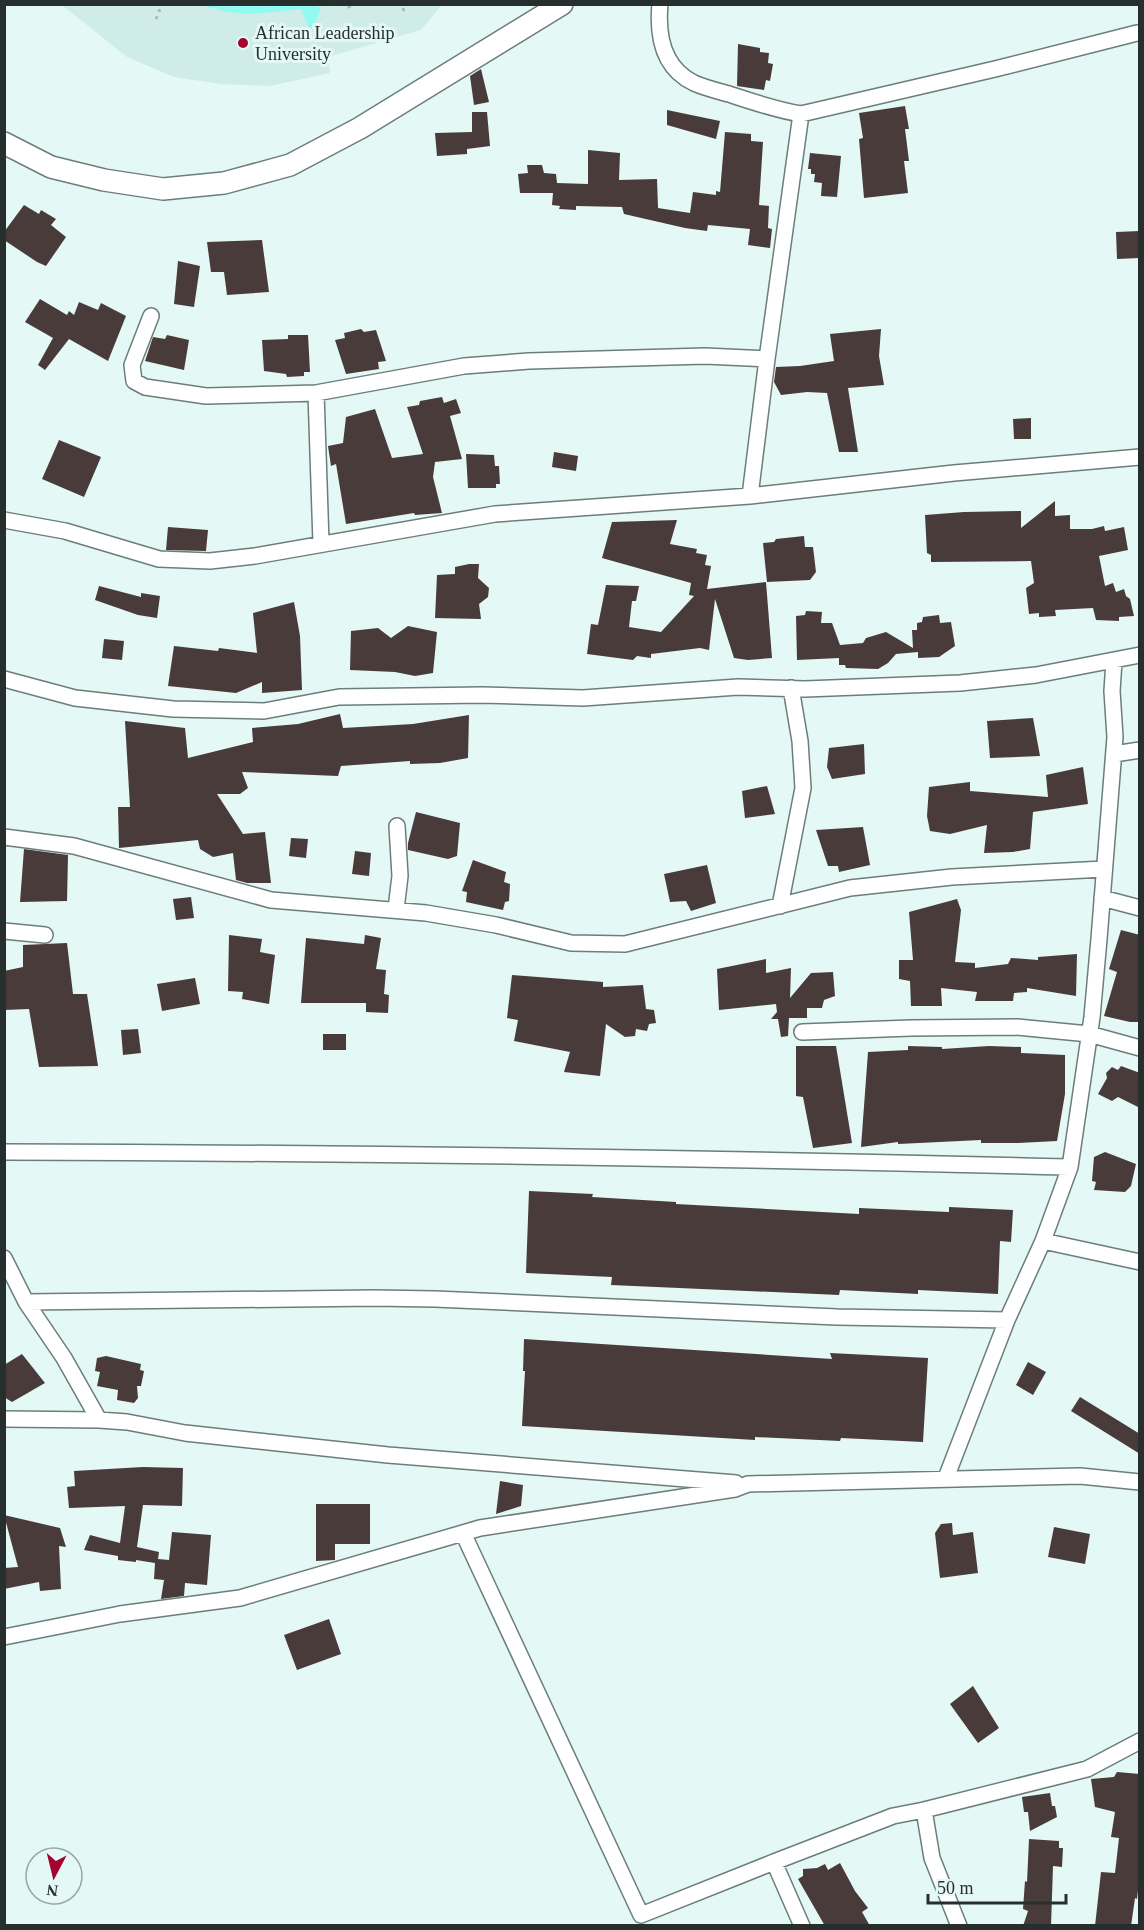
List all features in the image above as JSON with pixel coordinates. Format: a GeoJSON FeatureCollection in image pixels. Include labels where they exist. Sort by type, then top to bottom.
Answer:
{"type":"FeatureCollection","features":[{"type":"Feature","properties":{"kind":"main road"},"geometry":{"type":"LineString","coordinates":[[4,143],[51,166],[104,180],[163,189],[224,183],[290,165],[360,128],[562,4]]}},
{"type":"Feature","properties":{"kind":"street"},"geometry":{"type":"LineString","coordinates":[[660,4],[658,24],[663,52],[673,67],[683,76],[695,84],[801,114],[984,72],[1137,33]]}},
{"type":"Feature","properties":{"kind":"street"},"geometry":{"type":"LineString","coordinates":[[750,496],[801,114]]}},
{"type":"Feature","properties":{"kind":"street"},"geometry":{"type":"LineString","coordinates":[[151,316],[132,365],[134,381],[145,387],[206,396],[316,393],[475,365],[529,361],[705,356],[767,359]]}},
{"type":"Feature","properties":{"kind":"street"},"geometry":{"type":"LineString","coordinates":[[316,393],[321,543]]}},
{"type":"Feature","properties":{"kind":"street"},"geometry":{"type":"LineString","coordinates":[[4,520],[65,531],[159,559],[210,561],[255,556],[495,514],[750,496],[954,473],[1140,458]]}},
{"type":"Feature","properties":{"kind":"street"},"geometry":{"type":"LineString","coordinates":[[4,679],[75,698],[173,709],[264,711],[339,697],[482,695],[583,698],[738,687],[889,687],[960,683],[1036,675],[1140,655]]}},
{"type":"Feature","properties":{"kind":"street"},"geometry":{"type":"LineString","coordinates":[[946,1478],[1007,1320],[1043,1241],[1070,1167],[1089,1034],[1102,898],[1115,737],[1112,691],[1114,661]]}},
{"type":"Feature","properties":{"kind":"street"},"geometry":{"type":"LineString","coordinates":[[780,906],[803,788],[800,741],[791,688]]}},
{"type":"Feature","properties":{"kind":"street"},"geometry":{"type":"LineString","coordinates":[[1114,754],[1140,750]]}},
{"type":"Feature","properties":{"kind":"street"},"geometry":{"type":"LineString","coordinates":[[396,909],[400,876],[397,826]]}},
{"type":"Feature","properties":{"kind":"street"},"geometry":{"type":"LineString","coordinates":[[4,837],[74,846],[271,900],[426,912],[496,925],[571,943],[625,944],[850,888],[952,877],[1104,869]]}},
{"type":"Feature","properties":{"kind":"street"},"geometry":{"type":"LineString","coordinates":[[1102,898],[1140,908]]}},
{"type":"Feature","properties":{"kind":"street"},"geometry":{"type":"LineString","coordinates":[[4,931],[45,935]]}},
{"type":"Feature","properties":{"kind":"street"},"geometry":{"type":"LineString","coordinates":[[802,1032],[1017,1027],[1089,1034],[1140,1048]]}},
{"type":"Feature","properties":{"kind":"street"},"geometry":{"type":"LineString","coordinates":[[4,1152],[857,1161],[1070,1167]]}},
{"type":"Feature","properties":{"kind":"street"},"geometry":{"type":"LineString","coordinates":[[1043,1241],[1140,1262]]}},
{"type":"Feature","properties":{"kind":"street"},"geometry":{"type":"LineString","coordinates":[[4,1258],[26,1302],[64,1358],[99,1420]]}},
{"type":"Feature","properties":{"kind":"street"},"geometry":{"type":"LineString","coordinates":[[26,1302],[415,1299],[837,1317],[1007,1320]]}},
{"type":"Feature","properties":{"kind":"street"},"geometry":{"type":"LineString","coordinates":[[4,1419],[127,1422],[185,1433],[388,1455],[748,1484],[1080,1476],[1140,1482]]}},
{"type":"Feature","properties":{"kind":"street"},"geometry":{"type":"LineString","coordinates":[[4,1637],[120,1614],[240,1598],[480,1528],[735,1489],[748,1484]]}},
{"type":"Feature","properties":{"kind":"street"},"geometry":{"type":"LineString","coordinates":[[463,1533],[643,1920],[774,1862],[893,1816],[1087,1769],[1140,1741]]}},
{"type":"Feature","properties":{"kind":"street"},"geometry":{"type":"LineString","coordinates":[[924,1810],[932,1858],[959,1926]]}},
{"type":"Feature","properties":{"kind":"street"},"geometry":{"type":"LineString","coordinates":[[774,1862],[802,1926]]}},
{"type":"Feature","properties":{"kind":"path"},"geometry":{"type":"LineString","coordinates":[[156,19],[162,4]]}},
{"type":"Feature","properties":{"kind":"path"},"geometry":{"type":"LineString","coordinates":[[341,4],[348,7],[356,4]]}},
{"type":"Feature","properties":{"kind":"path"},"geometry":{"type":"LineString","coordinates":[[403,11],[405,4]]}},
{"type":"Feature","properties":{"kind":"shaded area","name":"African Leadership University"},"geometry":{"type":"Polygon","coordinates":[[[62,5],[442,5],[421,30],[328,57],[330,73],[270,86],[221,84],[174,77],[127,57],[62,5]]]}},
{"type":"Feature","properties":{"kind":"shaded area"},"geometry":{"type":"Polygon","coordinates":[[[202,5],[314,5],[321,8],[314,27],[309,29],[301,9],[240,13],[202,5]]]}},
{"type":"Feature","properties":{"kind":"building"},"geometry":{"type":"Polygon","coordinates":[[[738,44],[760,48],[760,52],[769,53],[768,63],[773,64],[770,81],[766,80],[764,90],[737,86],[738,44]]]}},
{"type":"Feature","properties":{"kind":"building"},"geometry":{"type":"Polygon","coordinates":[[[481,69],[489,102],[474,105],[470,76],[481,69]]]}},
{"type":"Feature","properties":{"kind":"building"},"geometry":{"type":"Polygon","coordinates":[[[905,106],[909,129],[905,129],[909,161],[904,161],[908,193],[864,198],[859,139],[863,138],[859,113],[905,106]]]}},
{"type":"Feature","properties":{"kind":"building"},"geometry":{"type":"Polygon","coordinates":[[[667,110],[720,121],[716,139],[667,125],[667,110]]]}},
{"type":"Feature","properties":{"kind":"building"},"geometry":{"type":"Polygon","coordinates":[[[472,112],[487,112],[490,146],[467,149],[467,154],[437,156],[435,133],[472,132],[472,112]]]}},
{"type":"Feature","properties":{"kind":"building"},"geometry":{"type":"Polygon","coordinates":[[[725,132],[751,134],[751,141],[763,142],[759,205],[769,206],[768,228],[772,229],[770,248],[748,245],[750,229],[708,225],[707,231],[685,228],[624,214],[622,207],[576,206],[576,210],[559,209],[560,206],[552,205],[553,193],[520,193],[518,174],[528,173],[527,165],[542,165],[544,173],[556,174],[557,183],[588,184],[588,150],[620,153],[619,180],[657,179],[658,208],[690,213],[693,192],[716,195],[716,191],[720,192],[725,132]]]}},
{"type":"Feature","properties":{"kind":"building"},"geometry":{"type":"Polygon","coordinates":[[[810,153],[841,156],[837,197],[821,196],[822,183],[814,182],[815,174],[811,174],[811,169],[808,169],[810,153]]]}},
{"type":"Feature","properties":{"kind":"building"},"geometry":{"type":"Polygon","coordinates":[[[24,205],[39,214],[41,210],[56,219],[51,225],[66,237],[46,266],[4,240],[4,232],[24,205]]]}},
{"type":"Feature","properties":{"kind":"building"},"geometry":{"type":"Polygon","coordinates":[[[1140,231],[1140,258],[1117,259],[1116,232],[1140,231]]]}},
{"type":"Feature","properties":{"kind":"building"},"geometry":{"type":"Polygon","coordinates":[[[262,240],[269,292],[227,295],[224,272],[211,272],[207,242],[262,240]]]}},
{"type":"Feature","properties":{"kind":"building"},"geometry":{"type":"Polygon","coordinates":[[[178,261],[200,266],[194,307],[174,304],[178,261]]]}},
{"type":"Feature","properties":{"kind":"building"},"geometry":{"type":"Polygon","coordinates":[[[40,299],[67,315],[69,311],[74,315],[79,302],[98,310],[101,303],[126,316],[108,361],[69,339],[45,370],[38,365],[53,338],[25,322],[40,299]]]}},
{"type":"Feature","properties":{"kind":"building"},"geometry":{"type":"Polygon","coordinates":[[[361,329],[364,332],[376,330],[386,361],[378,362],[379,369],[346,374],[335,340],[345,338],[344,333],[361,329]]]}},
{"type":"Feature","properties":{"kind":"building"},"geometry":{"type":"Polygon","coordinates":[[[881,329],[879,356],[884,385],[848,388],[858,452],[839,452],[827,393],[807,392],[781,395],[774,382],[776,367],[834,361],[830,334],[881,329]]]}},
{"type":"Feature","properties":{"kind":"building"},"geometry":{"type":"Polygon","coordinates":[[[167,335],[189,340],[184,370],[145,361],[153,337],[165,339],[167,335]]]}},
{"type":"Feature","properties":{"kind":"building"},"geometry":{"type":"Polygon","coordinates":[[[288,335],[308,335],[310,372],[304,372],[304,376],[287,377],[286,374],[264,371],[262,340],[288,339],[288,335]]]}},
{"type":"Feature","properties":{"kind":"building"},"geometry":{"type":"Polygon","coordinates":[[[442,397],[444,403],[456,399],[461,413],[450,416],[462,459],[435,462],[433,477],[442,513],[415,515],[414,513],[346,524],[336,464],[331,466],[328,446],[343,443],[346,417],[375,409],[392,458],[423,454],[407,407],[419,405],[420,401],[442,397]]]}},
{"type":"Feature","properties":{"kind":"building"},"geometry":{"type":"Polygon","coordinates":[[[1031,418],[1031,439],[1014,439],[1013,419],[1031,418]]]}},
{"type":"Feature","properties":{"kind":"building"},"geometry":{"type":"Polygon","coordinates":[[[59,440],[101,457],[84,497],[42,479],[59,440]]]}},
{"type":"Feature","properties":{"kind":"building"},"geometry":{"type":"Polygon","coordinates":[[[554,452],[578,456],[576,471],[552,467],[554,452]]]}},
{"type":"Feature","properties":{"kind":"building"},"geometry":{"type":"Polygon","coordinates":[[[466,454],[494,455],[495,466],[499,466],[500,484],[496,484],[496,488],[468,488],[466,454]]]}},
{"type":"Feature","properties":{"kind":"building"},"geometry":{"type":"Polygon","coordinates":[[[1055,501],[1055,516],[1070,515],[1070,529],[1092,529],[1104,526],[1105,531],[1124,527],[1128,550],[1099,556],[1105,586],[1113,583],[1116,592],[1124,589],[1126,596],[1130,599],[1134,616],[1119,617],[1119,621],[1096,620],[1093,608],[1055,610],[1056,616],[1039,617],[1039,613],[1029,614],[1026,588],[1034,583],[1031,561],[931,562],[931,555],[927,553],[925,515],[1021,511],[1021,528],[1055,501]]]}},
{"type":"Feature","properties":{"kind":"building"},"geometry":{"type":"Polygon","coordinates":[[[677,520],[670,544],[697,549],[696,553],[707,555],[705,565],[711,566],[707,589],[766,582],[772,658],[748,660],[734,658],[715,599],[709,650],[700,648],[651,654],[651,658],[637,656],[633,660],[587,654],[591,624],[598,625],[606,585],[639,586],[636,601],[632,601],[629,627],[661,632],[694,596],[689,595],[691,583],[602,558],[612,522],[677,520]]]}},
{"type":"Feature","properties":{"kind":"building"},"geometry":{"type":"Polygon","coordinates":[[[168,527],[208,530],[206,551],[166,550],[168,527]]]}},
{"type":"Feature","properties":{"kind":"building"},"geometry":{"type":"Polygon","coordinates":[[[804,536],[805,547],[813,547],[816,572],[810,580],[767,582],[763,543],[804,536]]]}},
{"type":"Feature","properties":{"kind":"building"},"geometry":{"type":"Polygon","coordinates":[[[479,564],[478,578],[489,588],[488,597],[479,604],[481,619],[435,618],[437,575],[455,574],[455,567],[479,564]]]}},
{"type":"Feature","properties":{"kind":"building"},"geometry":{"type":"Polygon","coordinates":[[[99,586],[141,597],[141,593],[160,596],[157,618],[138,615],[95,600],[99,586]]]}},
{"type":"Feature","properties":{"kind":"building"},"geometry":{"type":"Polygon","coordinates":[[[294,602],[300,636],[302,690],[262,693],[262,682],[236,693],[168,686],[174,646],[257,653],[253,613],[294,602]]]}},
{"type":"Feature","properties":{"kind":"building"},"geometry":{"type":"Polygon","coordinates":[[[806,611],[822,612],[821,623],[832,623],[840,645],[863,643],[866,638],[886,632],[913,648],[912,630],[917,630],[917,623],[922,622],[923,617],[939,615],[940,623],[951,622],[955,646],[939,657],[918,658],[918,652],[896,654],[878,669],[846,668],[845,665],[839,665],[839,658],[797,660],[796,616],[805,615],[806,611]]]}},
{"type":"Feature","properties":{"kind":"building"},"geometry":{"type":"Polygon","coordinates":[[[408,626],[437,632],[433,673],[415,676],[395,672],[350,670],[351,631],[378,628],[391,638],[408,626]]]}},
{"type":"Feature","properties":{"kind":"building"},"geometry":{"type":"Polygon","coordinates":[[[104,639],[124,641],[122,660],[102,658],[104,639]]]}},
{"type":"Feature","properties":{"kind":"building"},"geometry":{"type":"Polygon","coordinates":[[[340,714],[343,728],[413,724],[469,715],[468,758],[440,763],[410,764],[410,761],[341,766],[338,776],[242,772],[248,788],[240,794],[217,794],[243,834],[265,832],[271,883],[247,883],[236,880],[233,853],[213,857],[200,849],[198,840],[119,848],[118,807],[130,807],[125,721],[185,728],[188,758],[253,742],[252,728],[298,724],[340,714]]]}},
{"type":"Feature","properties":{"kind":"building"},"geometry":{"type":"Polygon","coordinates":[[[1033,718],[1040,756],[990,758],[987,721],[1033,718]]]}},
{"type":"Feature","properties":{"kind":"building"},"geometry":{"type":"Polygon","coordinates":[[[864,744],[865,774],[832,779],[827,767],[829,748],[864,744]]]}},
{"type":"Feature","properties":{"kind":"building"},"geometry":{"type":"Polygon","coordinates":[[[1083,767],[1088,804],[1033,812],[1030,849],[984,853],[987,825],[950,834],[930,831],[927,816],[929,787],[970,782],[970,791],[1048,797],[1046,775],[1083,767]]]}},
{"type":"Feature","properties":{"kind":"building"},"geometry":{"type":"Polygon","coordinates":[[[767,786],[775,814],[745,818],[742,791],[767,786]]]}},
{"type":"Feature","properties":{"kind":"building"},"geometry":{"type":"Polygon","coordinates":[[[416,812],[460,823],[457,856],[448,859],[408,850],[416,812]]]}},
{"type":"Feature","properties":{"kind":"building"},"geometry":{"type":"Polygon","coordinates":[[[863,827],[870,865],[839,872],[838,866],[828,866],[816,830],[863,827]]]}},
{"type":"Feature","properties":{"kind":"building"},"geometry":{"type":"Polygon","coordinates":[[[291,838],[308,839],[306,858],[289,856],[291,838]]]}},
{"type":"Feature","properties":{"kind":"building"},"geometry":{"type":"Polygon","coordinates":[[[24,849],[68,855],[67,901],[20,902],[24,849]]]}},
{"type":"Feature","properties":{"kind":"building"},"geometry":{"type":"Polygon","coordinates":[[[355,851],[371,853],[369,876],[352,874],[355,851]]]}},
{"type":"Feature","properties":{"kind":"building"},"geometry":{"type":"Polygon","coordinates":[[[473,860],[506,872],[504,882],[510,884],[509,901],[505,902],[503,910],[466,902],[467,892],[462,891],[473,860]]]}},
{"type":"Feature","properties":{"kind":"building"},"geometry":{"type":"Polygon","coordinates":[[[707,865],[716,903],[691,911],[686,901],[670,902],[664,874],[707,865]]]}},
{"type":"Feature","properties":{"kind":"building"},"geometry":{"type":"Polygon","coordinates":[[[191,897],[194,918],[176,920],[173,899],[191,897]]]}},
{"type":"Feature","properties":{"kind":"building"},"geometry":{"type":"Polygon","coordinates":[[[957,899],[961,910],[955,962],[975,963],[975,968],[1008,964],[1011,958],[1038,960],[1038,957],[1077,954],[1076,996],[1027,988],[1027,992],[1014,993],[1013,1001],[975,1001],[977,992],[941,988],[942,1006],[911,1006],[910,981],[899,979],[899,960],[913,960],[909,912],[957,899]]]}},
{"type":"Feature","properties":{"kind":"building"},"geometry":{"type":"Polygon","coordinates":[[[1121,930],[1140,935],[1140,1022],[1104,1016],[1117,972],[1109,969],[1121,930]]]}},
{"type":"Feature","properties":{"kind":"building"},"geometry":{"type":"Polygon","coordinates":[[[229,935],[262,939],[260,952],[275,955],[269,1004],[242,999],[243,992],[228,991],[229,935]]]}},
{"type":"Feature","properties":{"kind":"building"},"geometry":{"type":"Polygon","coordinates":[[[365,935],[381,938],[376,969],[386,970],[384,994],[389,995],[388,1013],[366,1012],[366,1003],[301,1003],[306,938],[364,944],[365,935]]]}},
{"type":"Feature","properties":{"kind":"building"},"geometry":{"type":"Polygon","coordinates":[[[67,943],[73,994],[87,994],[98,1066],[39,1067],[29,1009],[4,1010],[4,971],[23,967],[23,945],[67,943]]]}},
{"type":"Feature","properties":{"kind":"building"},"geometry":{"type":"Polygon","coordinates":[[[766,959],[766,973],[791,968],[790,998],[811,973],[833,972],[835,996],[824,1000],[822,1008],[807,1008],[807,1018],[789,1018],[788,1036],[781,1037],[778,1019],[771,1019],[777,1012],[776,1004],[719,1010],[717,969],[766,959]]]}},
{"type":"Feature","properties":{"kind":"building"},"geometry":{"type":"Polygon","coordinates":[[[512,975],[603,982],[603,987],[643,985],[646,1009],[654,1010],[656,1023],[649,1024],[647,1031],[636,1029],[635,1036],[625,1037],[606,1024],[600,1076],[564,1072],[570,1052],[514,1041],[518,1020],[507,1018],[512,975]]]}},
{"type":"Feature","properties":{"kind":"building"},"geometry":{"type":"Polygon","coordinates":[[[195,978],[200,1004],[162,1011],[157,984],[195,978]]]}},
{"type":"Feature","properties":{"kind":"building"},"geometry":{"type":"Polygon","coordinates":[[[138,1029],[141,1053],[123,1055],[121,1030],[138,1029]]]}},
{"type":"Feature","properties":{"kind":"building"},"geometry":{"type":"Polygon","coordinates":[[[323,1034],[346,1034],[346,1050],[323,1050],[323,1034]]]}},
{"type":"Feature","properties":{"kind":"building"},"geometry":{"type":"Polygon","coordinates":[[[796,1046],[836,1046],[852,1143],[813,1148],[803,1097],[796,1096],[796,1046]]]}},
{"type":"Feature","properties":{"kind":"building"},"geometry":{"type":"Polygon","coordinates":[[[908,1046],[942,1047],[942,1049],[989,1046],[1021,1047],[1021,1053],[1065,1055],[1065,1094],[1057,1141],[981,1143],[981,1140],[898,1144],[898,1142],[861,1147],[868,1052],[908,1050],[908,1046]]]}},
{"type":"Feature","properties":{"kind":"building"},"geometry":{"type":"Polygon","coordinates":[[[1121,1066],[1140,1073],[1140,1108],[1118,1097],[1112,1101],[1098,1094],[1107,1078],[1106,1073],[1112,1067],[1118,1070],[1121,1066]]]}},
{"type":"Feature","properties":{"kind":"building"},"geometry":{"type":"Polygon","coordinates":[[[1105,1152],[1136,1164],[1131,1186],[1125,1192],[1094,1190],[1096,1182],[1092,1181],[1094,1157],[1105,1152]]]}},
{"type":"Feature","properties":{"kind":"building"},"geometry":{"type":"Polygon","coordinates":[[[529,1191],[593,1194],[592,1197],[676,1202],[676,1204],[859,1214],[859,1208],[949,1212],[949,1207],[1013,1210],[1011,1242],[1000,1241],[998,1294],[918,1290],[918,1294],[840,1290],[839,1295],[611,1285],[612,1277],[526,1273],[529,1191]]]}},
{"type":"Feature","properties":{"kind":"building"},"geometry":{"type":"Polygon","coordinates":[[[524,1339],[832,1359],[830,1353],[928,1358],[923,1442],[841,1438],[840,1441],[755,1437],[755,1440],[522,1426],[524,1339]]]}},
{"type":"Feature","properties":{"kind":"building"},"geometry":{"type":"Polygon","coordinates":[[[22,1354],[45,1383],[12,1402],[4,1397],[4,1365],[22,1354]]]}},
{"type":"Feature","properties":{"kind":"building"},"geometry":{"type":"Polygon","coordinates":[[[106,1356],[141,1364],[140,1370],[144,1371],[141,1386],[137,1386],[138,1398],[134,1403],[117,1400],[118,1390],[97,1386],[100,1372],[95,1371],[97,1358],[106,1356]]]}},
{"type":"Feature","properties":{"kind":"building"},"geometry":{"type":"Polygon","coordinates":[[[1028,1362],[1046,1372],[1033,1395],[1016,1385],[1028,1362]]]}},
{"type":"Feature","properties":{"kind":"building"},"geometry":{"type":"Polygon","coordinates":[[[1080,1397],[1140,1434],[1140,1454],[1071,1411],[1080,1397]]]}},
{"type":"Feature","properties":{"kind":"building"},"geometry":{"type":"Polygon","coordinates":[[[143,1467],[183,1468],[182,1506],[143,1505],[137,1547],[159,1552],[158,1559],[169,1560],[172,1532],[211,1535],[207,1585],[185,1583],[184,1596],[161,1599],[164,1580],[154,1579],[155,1563],[118,1560],[118,1556],[84,1550],[90,1535],[120,1543],[125,1506],[69,1508],[67,1487],[75,1486],[74,1471],[143,1467]]]}},
{"type":"Feature","properties":{"kind":"building"},"geometry":{"type":"Polygon","coordinates":[[[500,1481],[523,1485],[521,1506],[496,1514],[500,1481]]]}},
{"type":"Feature","properties":{"kind":"building"},"geometry":{"type":"Polygon","coordinates":[[[316,1504],[370,1504],[370,1544],[335,1544],[335,1560],[316,1561],[316,1504]]]}},
{"type":"Feature","properties":{"kind":"building"},"geometry":{"type":"Polygon","coordinates":[[[4,1515],[60,1528],[66,1547],[59,1546],[61,1589],[40,1591],[39,1582],[4,1589],[4,1568],[18,1567],[4,1515]]]}},
{"type":"Feature","properties":{"kind":"building"},"geometry":{"type":"Polygon","coordinates":[[[952,1523],[953,1535],[973,1532],[978,1573],[940,1578],[935,1533],[941,1524],[952,1523]]]}},
{"type":"Feature","properties":{"kind":"building"},"geometry":{"type":"Polygon","coordinates":[[[1054,1527],[1090,1534],[1085,1564],[1048,1557],[1054,1527]]]}},
{"type":"Feature","properties":{"kind":"building"},"geometry":{"type":"Polygon","coordinates":[[[329,1619],[341,1654],[297,1670],[284,1635],[329,1619]]]}},
{"type":"Feature","properties":{"kind":"building"},"geometry":{"type":"Polygon","coordinates":[[[973,1686],[999,1728],[978,1743],[950,1704],[973,1686]]]}},
{"type":"Feature","properties":{"kind":"building"},"geometry":{"type":"Polygon","coordinates":[[[1117,1772],[1140,1774],[1140,1874],[1137,1899],[1135,1898],[1131,1926],[1095,1926],[1101,1872],[1115,1873],[1119,1838],[1111,1837],[1115,1812],[1095,1807],[1091,1779],[1114,1777],[1117,1772]]]}},
{"type":"Feature","properties":{"kind":"building"},"geometry":{"type":"Polygon","coordinates":[[[1050,1793],[1057,1817],[1030,1831],[1028,1812],[1024,1812],[1022,1797],[1050,1793]]]}},
{"type":"Feature","properties":{"kind":"building"},"geometry":{"type":"Polygon","coordinates":[[[1029,1839],[1059,1841],[1059,1848],[1063,1848],[1062,1867],[1053,1866],[1051,1926],[1023,1926],[1028,1911],[1023,1909],[1029,1839]]]}},
{"type":"Feature","properties":{"kind":"building"},"geometry":{"type":"Polygon","coordinates":[[[840,1863],[855,1891],[868,1908],[862,1912],[870,1926],[825,1926],[798,1879],[803,1876],[803,1869],[817,1868],[825,1864],[828,1870],[840,1863]]]}},
{"type":"Feature","properties":{"kind":"place","name":"African Leadership University"},"geometry":{"type":"Point","coordinates":[243,43]}}]}
